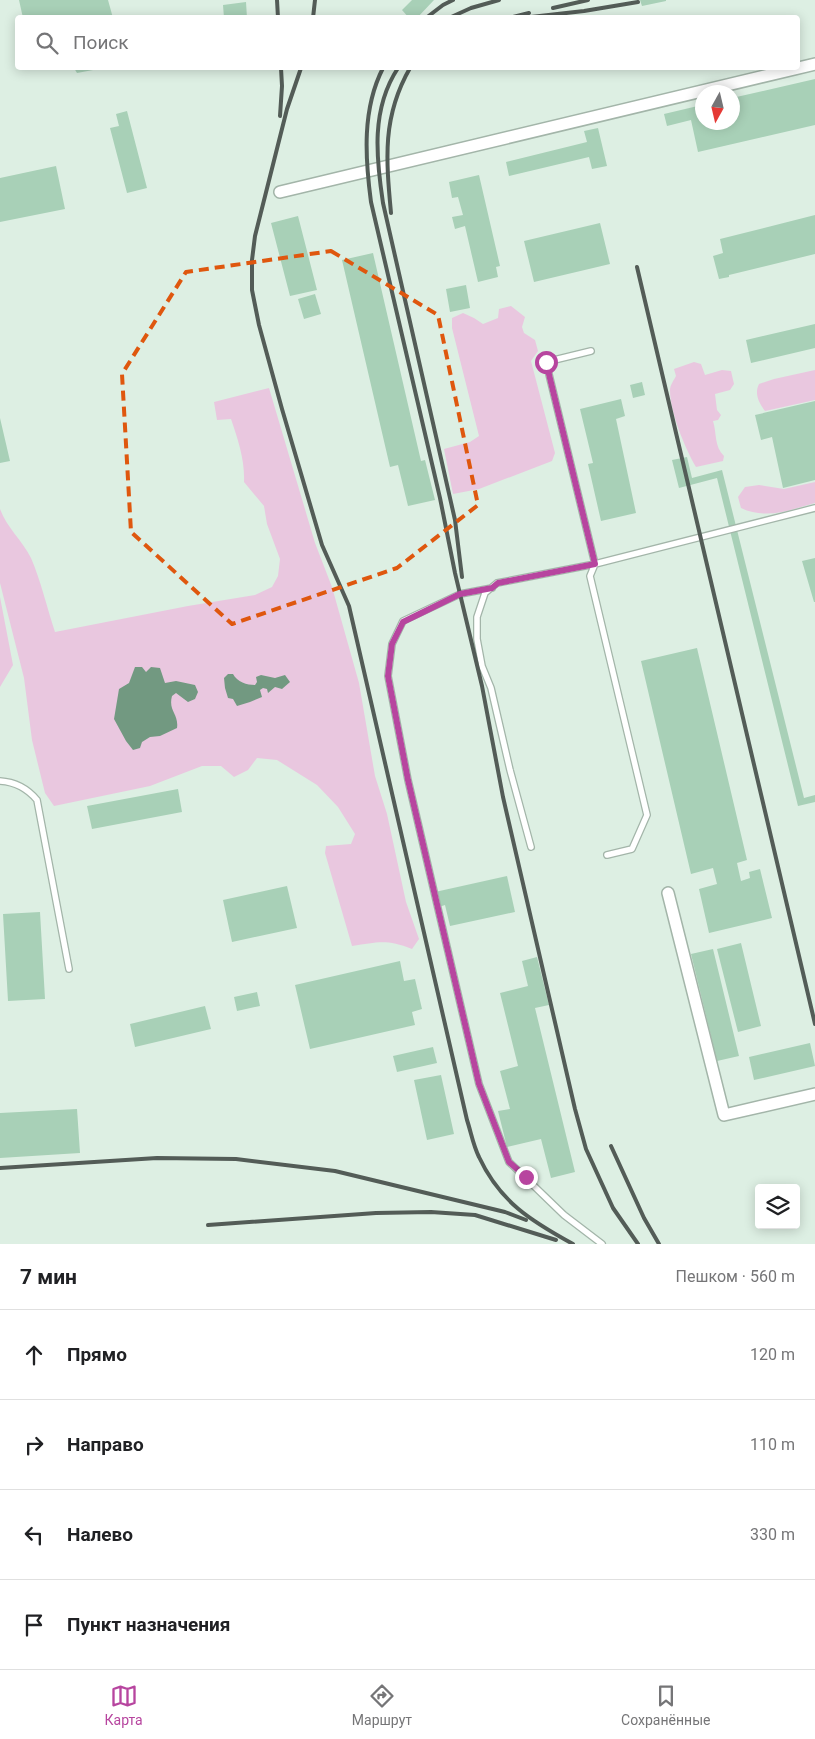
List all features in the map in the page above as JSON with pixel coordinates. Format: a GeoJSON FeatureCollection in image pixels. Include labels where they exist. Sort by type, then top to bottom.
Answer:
{"type":"FeatureCollection","features":[{"type":"Feature","properties":{"kind":"street"},"geometry":{"type":"LineString","coordinates":[[800,68],[815,64]]}},
{"type":"Feature","properties":{"kind":"street"},"geometry":{"type":"LineString","coordinates":[[280,192],[790,70]]}},
{"type":"Feature","properties":{"kind":"street"},"geometry":{"type":"LineString","coordinates":[[668,893],[724,1115],[815,1094]]}},
{"type":"Feature","properties":{"kind":"lane"},"geometry":{"type":"LineString","coordinates":[[591,351],[546,362],[595,564],[590,576],[647,815],[632,849],[607,855]]}},
{"type":"Feature","properties":{"kind":"lane"},"geometry":{"type":"LineString","coordinates":[[531,847],[510,770],[492,688],[482,666],[477,639],[477,617],[485,593],[498,583],[595,564],[815,508]]}},
{"type":"Feature","properties":{"kind":"lane"},"geometry":{"type":"LineString","coordinates":[[492,588],[460,594],[403,622],[392,644],[388,676],[408,780],[479,1084],[509,1162],[564,1215],[602,1244]]}},
{"type":"Feature","properties":{"kind":"lane"},"geometry":{"type":"LineString","coordinates":[[0,781],[19,785],[30,792],[37,800],[69,969]]}},
{"type":"Feature","properties":{"kind":"highlighted area"},"geometry":{"type":"Polygon","coordinates":[[[331,251],[438,315],[478,505],[397,568],[232,624],[131,532],[122,374],[186,272],[331,251]]]}},
{"type":"Feature","properties":{"kind":"shaded area"},"geometry":{"type":"Polygon","coordinates":[[[511,306],[525,317],[522,327],[524,333],[535,340],[538,351],[531,361],[555,453],[552,461],[479,489],[453,494],[444,449],[470,442],[479,436],[452,328],[452,318],[463,313],[483,324],[498,318],[499,309],[511,306]]]}},
{"type":"Feature","properties":{"kind":"shaded area"},"geometry":{"type":"Polygon","coordinates":[[[694,362],[701,364],[705,375],[722,370],[731,371],[734,384],[730,390],[715,394],[717,410],[721,415],[718,420],[713,421],[717,444],[724,456],[723,461],[696,467],[679,430],[670,390],[676,376],[674,369],[694,362]]]}},
{"type":"Feature","properties":{"kind":"shaded area"},"geometry":{"type":"Polygon","coordinates":[[[815,370],[815,400],[765,411],[758,398],[759,384],[815,370]]]}},
{"type":"Feature","properties":{"kind":"shaded area"},"geometry":{"type":"Polygon","coordinates":[[[269,388],[315,543],[332,587],[359,683],[375,776],[387,814],[406,902],[419,939],[412,949],[382,942],[352,946],[325,853],[326,846],[351,844],[355,834],[338,807],[317,785],[277,760],[257,758],[248,770],[234,777],[221,766],[202,766],[150,786],[54,806],[45,793],[32,740],[24,678],[0,583],[0,509],[31,558],[55,632],[255,595],[272,587],[278,576],[280,559],[267,524],[264,506],[244,482],[242,458],[231,419],[217,420],[214,402],[269,388]]]}},
{"type":"Feature","properties":{"kind":"shaded area"},"geometry":{"type":"Polygon","coordinates":[[[815,482],[815,503],[778,513],[750,512],[741,508],[738,497],[745,487],[759,485],[784,489],[815,482]]]}},
{"type":"Feature","properties":{"kind":"shaded area"},"geometry":{"type":"Polygon","coordinates":[[[0,597],[13,665],[0,687],[0,597]]]}},
{"type":"Feature","properties":{"kind":"shaded area"},"geometry":{"type":"Polygon","coordinates":[[[135,667],[142,667],[146,672],[151,667],[160,668],[165,683],[176,681],[195,685],[198,692],[195,699],[188,702],[176,693],[172,696],[171,705],[177,728],[160,736],[150,737],[142,742],[140,748],[133,750],[114,719],[119,689],[129,683],[135,667]]]}},
{"type":"Feature","properties":{"kind":"shaded area"},"geometry":{"type":"Polygon","coordinates":[[[228,674],[233,674],[240,681],[252,685],[255,685],[257,682],[256,677],[261,675],[275,678],[285,675],[290,682],[282,689],[275,687],[268,693],[267,689],[263,688],[260,690],[262,697],[237,706],[233,699],[228,698],[225,688],[224,678],[228,674]]]}},
{"type":"Feature","properties":{"kind":"building"},"geometry":{"type":"Polygon","coordinates":[[[19,0],[108,0],[112,15],[22,15],[19,0]]]}},
{"type":"Feature","properties":{"kind":"building"},"geometry":{"type":"Polygon","coordinates":[[[412,0],[434,0],[420,15],[406,15],[402,10],[412,0]]]}},
{"type":"Feature","properties":{"kind":"building"},"geometry":{"type":"Polygon","coordinates":[[[640,0],[666,0],[666,1],[642,6],[640,0]]]}},
{"type":"Feature","properties":{"kind":"building"},"geometry":{"type":"Polygon","coordinates":[[[246,2],[247,15],[224,15],[223,5],[246,2]]]}},
{"type":"Feature","properties":{"kind":"building"},"geometry":{"type":"Polygon","coordinates":[[[75,70],[93,70],[77,73],[75,70]]]}},
{"type":"Feature","properties":{"kind":"building"},"geometry":{"type":"Polygon","coordinates":[[[815,79],[815,125],[698,152],[691,120],[667,126],[664,114],[695,107],[695,130],[740,130],[740,96],[815,79]]]}},
{"type":"Feature","properties":{"kind":"building"},"geometry":{"type":"Polygon","coordinates":[[[127,111],[147,188],[127,193],[110,128],[119,126],[116,114],[127,111]]]}},
{"type":"Feature","properties":{"kind":"building"},"geometry":{"type":"Polygon","coordinates":[[[598,128],[607,166],[592,169],[589,157],[509,176],[506,162],[587,142],[584,131],[598,128]]]}},
{"type":"Feature","properties":{"kind":"building"},"geometry":{"type":"Polygon","coordinates":[[[56,166],[65,209],[0,222],[0,178],[56,166]]]}},
{"type":"Feature","properties":{"kind":"building"},"geometry":{"type":"Polygon","coordinates":[[[479,175],[500,266],[496,267],[498,277],[478,282],[465,226],[455,229],[452,217],[463,215],[458,197],[452,198],[449,182],[479,175]]]}},
{"type":"Feature","properties":{"kind":"building"},"geometry":{"type":"Polygon","coordinates":[[[815,215],[815,254],[719,279],[713,256],[723,253],[720,239],[815,215]]]}},
{"type":"Feature","properties":{"kind":"building"},"geometry":{"type":"Polygon","coordinates":[[[298,216],[317,290],[290,296],[271,223],[298,216]]]}},
{"type":"Feature","properties":{"kind":"building"},"geometry":{"type":"Polygon","coordinates":[[[600,223],[610,264],[534,282],[524,241],[600,223]]]}},
{"type":"Feature","properties":{"kind":"building"},"geometry":{"type":"Polygon","coordinates":[[[373,253],[421,461],[425,460],[435,500],[408,506],[398,465],[390,467],[342,260],[373,253]]]}},
{"type":"Feature","properties":{"kind":"building"},"geometry":{"type":"Polygon","coordinates":[[[466,285],[470,308],[450,312],[446,289],[466,285]]]}},
{"type":"Feature","properties":{"kind":"building"},"geometry":{"type":"Polygon","coordinates":[[[315,294],[321,314],[304,319],[298,299],[315,294]]]}},
{"type":"Feature","properties":{"kind":"building"},"geometry":{"type":"Polygon","coordinates":[[[815,324],[815,348],[751,363],[746,340],[815,324]]]}},
{"type":"Feature","properties":{"kind":"building"},"geometry":{"type":"Polygon","coordinates":[[[642,382],[645,395],[633,398],[630,385],[642,382]]]}},
{"type":"Feature","properties":{"kind":"building"},"geometry":{"type":"Polygon","coordinates":[[[621,399],[625,416],[616,419],[636,513],[601,521],[588,464],[593,463],[580,409],[621,399]]]}},
{"type":"Feature","properties":{"kind":"building"},"geometry":{"type":"Polygon","coordinates":[[[815,401],[815,480],[783,488],[772,437],[761,440],[755,415],[815,401]]]}},
{"type":"Feature","properties":{"kind":"building"},"geometry":{"type":"Polygon","coordinates":[[[0,418],[10,461],[0,463],[0,418]]]}},
{"type":"Feature","properties":{"kind":"building"},"geometry":{"type":"Polygon","coordinates":[[[687,457],[692,478],[722,470],[804,798],[815,795],[815,802],[798,806],[717,478],[679,488],[672,460],[687,457]]]}},
{"type":"Feature","properties":{"kind":"building"},"geometry":{"type":"Polygon","coordinates":[[[815,558],[815,602],[814,602],[802,561],[815,558]]]}},
{"type":"Feature","properties":{"kind":"building"},"geometry":{"type":"Polygon","coordinates":[[[697,648],[747,860],[737,863],[741,881],[750,878],[749,872],[760,869],[772,918],[709,933],[699,889],[717,884],[713,868],[691,874],[641,661],[697,648]]]}},
{"type":"Feature","properties":{"kind":"building"},"geometry":{"type":"Polygon","coordinates":[[[178,789],[182,812],[92,829],[87,806],[178,789]]]}},
{"type":"Feature","properties":{"kind":"building"},"geometry":{"type":"Polygon","coordinates":[[[507,876],[515,912],[450,926],[445,905],[439,907],[435,892],[507,876]]]}},
{"type":"Feature","properties":{"kind":"building"},"geometry":{"type":"Polygon","coordinates":[[[287,886],[297,928],[232,942],[223,900],[287,886]]]}},
{"type":"Feature","properties":{"kind":"building"},"geometry":{"type":"Polygon","coordinates":[[[40,912],[45,999],[8,1001],[3,914],[40,912]]]}},
{"type":"Feature","properties":{"kind":"building"},"geometry":{"type":"Polygon","coordinates":[[[741,943],[761,1026],[738,1032],[717,949],[741,943]]]}},
{"type":"Feature","properties":{"kind":"building"},"geometry":{"type":"Polygon","coordinates":[[[713,949],[739,1056],[717,1061],[691,954],[713,949]]]}},
{"type":"Feature","properties":{"kind":"building"},"geometry":{"type":"Polygon","coordinates":[[[537,957],[549,1005],[535,1008],[575,1172],[551,1178],[541,1139],[507,1147],[498,1111],[510,1109],[500,1071],[518,1066],[500,993],[528,986],[522,961],[537,957]]]}},
{"type":"Feature","properties":{"kind":"building"},"geometry":{"type":"Polygon","coordinates":[[[400,961],[404,981],[415,979],[422,1009],[412,1012],[415,1025],[310,1049],[295,985],[400,961]]]}},
{"type":"Feature","properties":{"kind":"building"},"geometry":{"type":"Polygon","coordinates":[[[257,992],[260,1006],[237,1011],[234,997],[257,992]]]}},
{"type":"Feature","properties":{"kind":"building"},"geometry":{"type":"Polygon","coordinates":[[[205,1006],[211,1029],[135,1047],[130,1024],[205,1006]]]}},
{"type":"Feature","properties":{"kind":"building"},"geometry":{"type":"Polygon","coordinates":[[[810,1043],[815,1066],[754,1080],[749,1057],[810,1043]]]}},
{"type":"Feature","properties":{"kind":"building"},"geometry":{"type":"Polygon","coordinates":[[[433,1047],[437,1063],[397,1072],[393,1056],[433,1047]]]}},
{"type":"Feature","properties":{"kind":"building"},"geometry":{"type":"Polygon","coordinates":[[[441,1075],[454,1134],[427,1140],[414,1080],[441,1075]]]}},
{"type":"Feature","properties":{"kind":"building"},"geometry":{"type":"Polygon","coordinates":[[[77,1109],[80,1153],[0,1158],[0,1113],[77,1109]]]}},
{"type":"Feature","properties":{"kind":"railway"},"geometry":{"type":"LineString","coordinates":[[277,0],[278,15]]}},
{"type":"Feature","properties":{"kind":"railway"},"geometry":{"type":"LineString","coordinates":[[313,15],[315,0]]}},
{"type":"Feature","properties":{"kind":"railway"},"geometry":{"type":"LineString","coordinates":[[430,15],[453,0]]}},
{"type":"Feature","properties":{"kind":"railway"},"geometry":{"type":"LineString","coordinates":[[456,15],[471,8],[499,0]]}},
{"type":"Feature","properties":{"kind":"railway"},"geometry":{"type":"LineString","coordinates":[[553,8],[588,0]]}},
{"type":"Feature","properties":{"kind":"railway"},"geometry":{"type":"LineString","coordinates":[[549,15],[638,2]]}},
{"type":"Feature","properties":{"kind":"railway"},"geometry":{"type":"LineString","coordinates":[[521,15],[529,13]]}},
{"type":"Feature","properties":{"kind":"railway"},"geometry":{"type":"LineString","coordinates":[[280,116],[281,70]]}},
{"type":"Feature","properties":{"kind":"railway"},"geometry":{"type":"LineString","coordinates":[[300,70],[287,109],[255,236],[252,260],[252,290],[259,325],[322,545],[349,606],[475,1148],[487,1173],[518,1209],[573,1244]]}},
{"type":"Feature","properties":{"kind":"railway"},"geometry":{"type":"LineString","coordinates":[[382,70],[371,100],[368,117],[367,168],[371,202],[440,498],[455,573],[482,686],[503,797],[575,1109],[586,1149],[613,1208],[638,1244]]}},
{"type":"Feature","properties":{"kind":"railway"},"geometry":{"type":"LineString","coordinates":[[397,70],[383,100],[378,134],[383,203],[455,520],[462,577]]}},
{"type":"Feature","properties":{"kind":"railway"},"geometry":{"type":"LineString","coordinates":[[391,213],[387,156],[390,121],[401,86],[409,70]]}},
{"type":"Feature","properties":{"kind":"railway"},"geometry":{"type":"LineString","coordinates":[[637,267],[815,1024]]}},
{"type":"Feature","properties":{"kind":"railway"},"geometry":{"type":"LineString","coordinates":[[611,1146],[644,1218],[659,1244]]}},
{"type":"Feature","properties":{"kind":"railway"},"geometry":{"type":"LineString","coordinates":[[0,1168],[157,1158],[236,1159],[335,1171],[505,1212],[526,1220]]}},
{"type":"Feature","properties":{"kind":"railway"},"geometry":{"type":"LineString","coordinates":[[208,1225],[376,1213],[431,1212],[475,1215],[556,1240]]}},
{"type":"Feature","properties":{"kind":"route"},"geometry":{"type":"LineString","coordinates":[[526,1177],[509,1162],[479,1084],[408,780],[388,676],[392,644],[403,622],[460,594],[492,588],[498,583],[561,569],[595,564],[546,362]]}}]}
